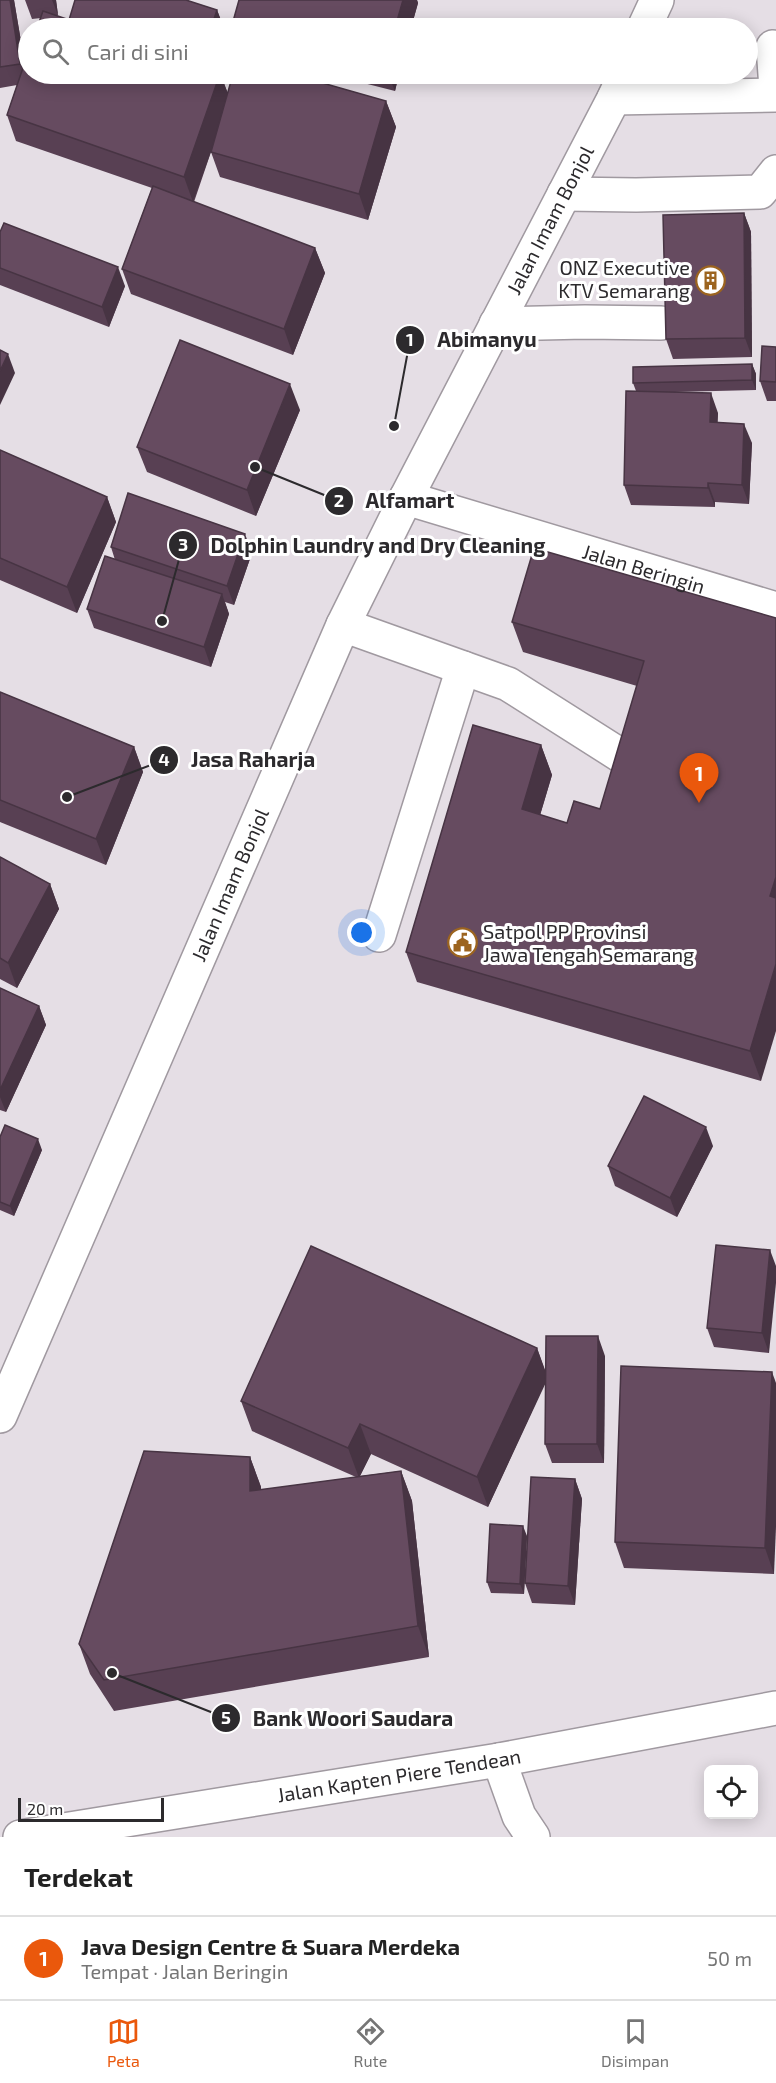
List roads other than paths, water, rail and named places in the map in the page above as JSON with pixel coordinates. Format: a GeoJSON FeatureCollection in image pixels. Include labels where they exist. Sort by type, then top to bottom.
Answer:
{"type":"FeatureCollection","features":[{"type":"Feature","properties":{"kind":"main road"},"geometry":{"type":"LineString","coordinates":[[649,18],[657,0]]}},
{"type":"Feature","properties":{"kind":"main road"},"geometry":{"type":"LineString","coordinates":[[773,47],[776,88]]}},
{"type":"Feature","properties":{"kind":"main road"},"geometry":{"type":"LineString","coordinates":[[619,86],[776,95]]}},
{"type":"Feature","properties":{"kind":"main road","name":"Jalan Imam Bonjol"},"geometry":{"type":"LineString","coordinates":[[0,1416],[343,625],[406,498],[619,86]]}},
{"type":"Feature","properties":{"kind":"main road"},"geometry":{"type":"LineString","coordinates":[[564,194],[760,192],[776,172]]}},
{"type":"Feature","properties":{"kind":"main road"},"geometry":{"type":"LineString","coordinates":[[496,324],[661,322]]}},
{"type":"Feature","properties":{"kind":"main road","name":"Jalan Beringin"},"geometry":{"type":"LineString","coordinates":[[406,498],[776,609]]}},
{"type":"Feature","properties":{"kind":"main road"},"geometry":{"type":"LineString","coordinates":[[343,625],[508,684],[623,757]]}},
{"type":"Feature","properties":{"kind":"main road"},"geometry":{"type":"LineString","coordinates":[[379,935],[463,668]]}},
{"type":"Feature","properties":{"kind":"main road","name":"Jalan Kapten Piere Tendean"},"geometry":{"type":"LineString","coordinates":[[0,1834],[19,1837],[500,1760],[776,1708]]}},
{"type":"Feature","properties":{"kind":"main road"},"geometry":{"type":"LineString","coordinates":[[500,1760],[519,1816],[533,1837]]}},
{"type":"Feature","properties":{"kind":"place","name":"ONZ Executive KTV Semarang"},"geometry":{"type":"Point","coordinates":[711,280]}},
{"type":"Feature","properties":{"kind":"place","name":"Abimanyu"},"geometry":{"type":"Point","coordinates":[394,426]}},
{"type":"Feature","properties":{"kind":"place","name":"Alfamart"},"geometry":{"type":"Point","coordinates":[255,467]}},
{"type":"Feature","properties":{"kind":"place","name":"Dolphin Laundry and Dry Cleaning"},"geometry":{"type":"Point","coordinates":[162,621]}},
{"type":"Feature","properties":{"kind":"place","name":"Jasa Raharja"},"geometry":{"type":"Point","coordinates":[67,797]}},
{"type":"Feature","properties":{"kind":"place","name":"Java Design Centre & Suara Merdeka"},"geometry":{"type":"Point","coordinates":[699,803]}},
{"type":"Feature","properties":{"kind":"place","name":"Satpol PP Provinsi Jawa Tengah Semarang"},"geometry":{"type":"Point","coordinates":[462,943]}},
{"type":"Feature","properties":{"kind":"place","name":"Bank Woori Saudara"},"geometry":{"type":"Point","coordinates":[112,1673]}}]}
